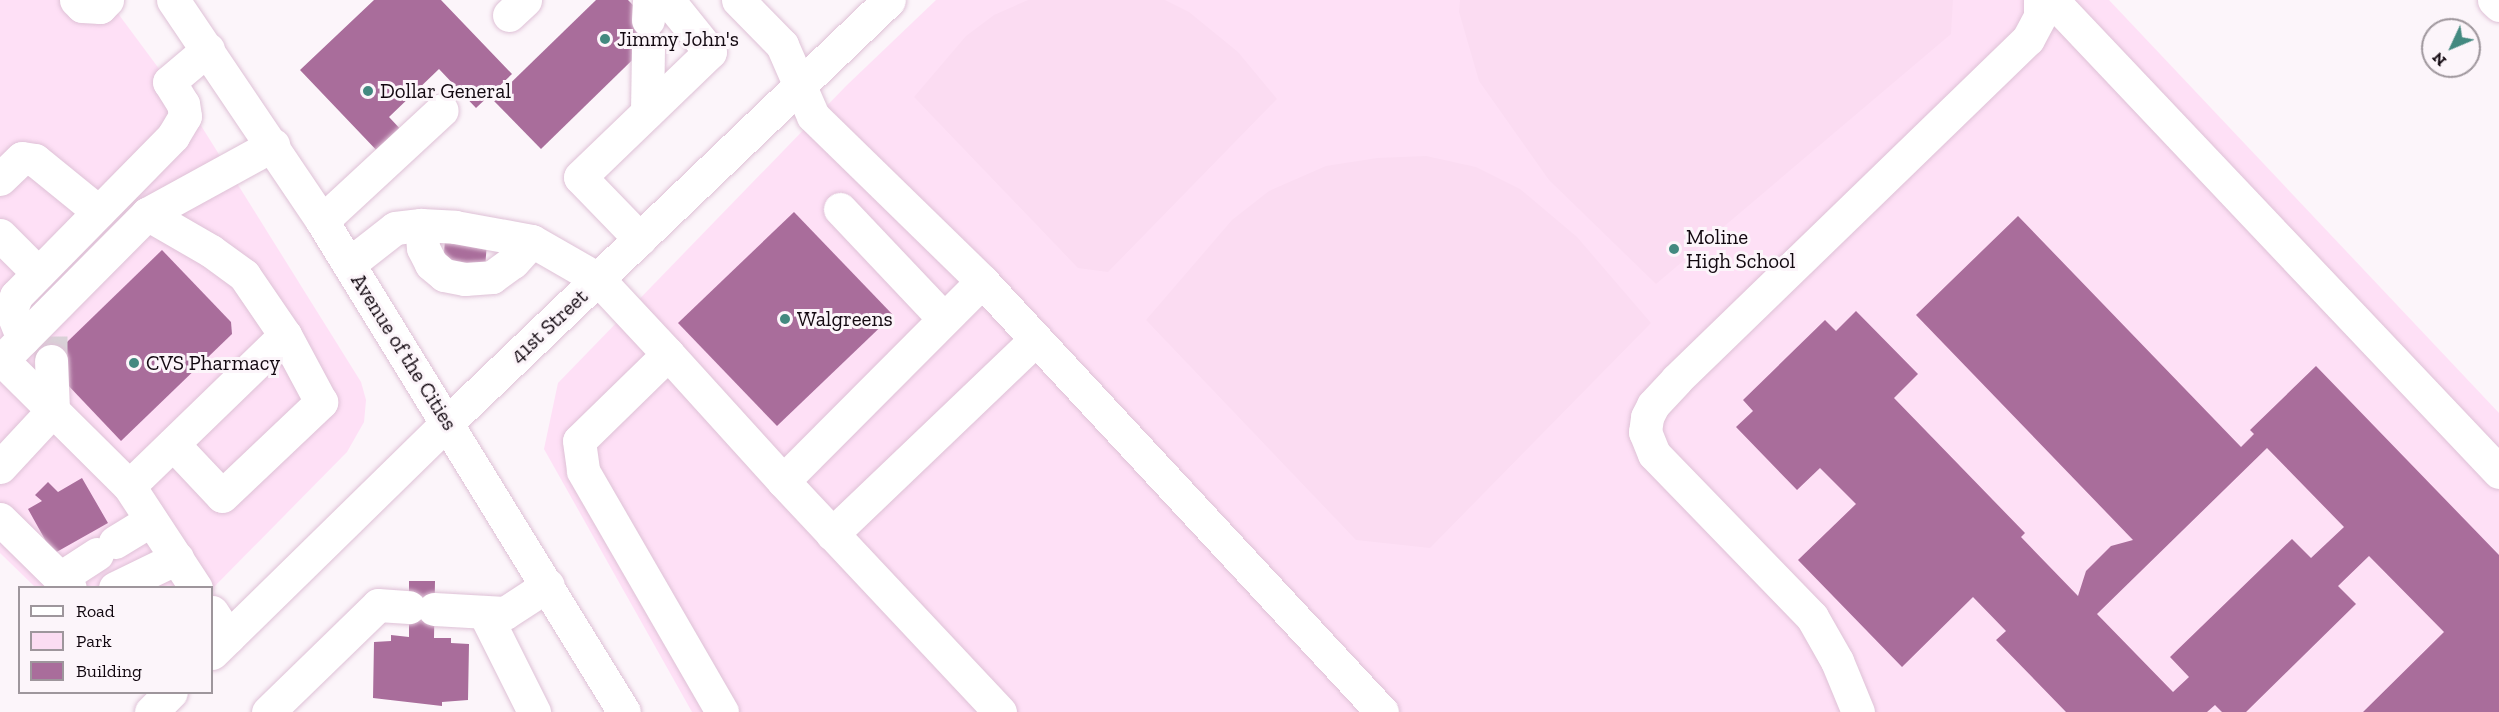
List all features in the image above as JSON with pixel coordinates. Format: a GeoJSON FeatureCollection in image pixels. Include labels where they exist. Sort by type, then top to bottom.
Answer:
{"type":"FeatureCollection","features":[{"type":"Feature","properties":{"kind":"street"},"geometry":{"type":"LineString","coordinates":[[76,0],[82,6],[100,7],[107,0]]}},
{"type":"Feature","properties":{"kind":"street","name":"Avenue of the Cities"},"geometry":{"type":"LineString","coordinates":[[173,0],[322,221],[448,422],[624,712]]}},
{"type":"Feature","properties":{"kind":"street"},"geometry":{"type":"LineString","coordinates":[[738,0],[782,45],[813,116],[982,281],[1382,712]]}},
{"type":"Feature","properties":{"kind":"street","name":"41st Street"},"geometry":{"type":"LineString","coordinates":[[217,634],[448,422],[889,0]]}},
{"type":"Feature","properties":{"kind":"street"},"geometry":{"type":"LineString","coordinates":[[1858,712],[1837,661],[1812,617],[1654,454],[1645,432],[1647,417],[1653,405],[1676,380],[2028,39],[2040,16],[2040,0]]}},
{"type":"Feature","properties":{"kind":"street"},"geometry":{"type":"LineString","coordinates":[[2052,0],[2499,472]]}},
{"type":"Feature","properties":{"kind":"street"},"geometry":{"type":"LineString","coordinates":[[2494,0],[2499,5]]}},
{"type":"Feature","properties":{"kind":"street"},"geometry":{"type":"LineString","coordinates":[[640,240],[580,177],[710,52],[653,16],[647,112]]}},
{"type":"Feature","properties":{"kind":"street"},"geometry":{"type":"LineString","coordinates":[[2028,39],[2059,31],[2072,34],[2098,49]]}},
{"type":"Feature","properties":{"kind":"street"},"geometry":{"type":"LineString","coordinates":[[0,467],[53,410],[44,337],[11,310],[16,296],[172,136],[185,116],[183,104],[169,82],[208,50]]}},
{"type":"Feature","properties":{"kind":"street"},"geometry":{"type":"LineString","coordinates":[[322,221],[442,110]]}},
{"type":"Feature","properties":{"kind":"street"},"geometry":{"type":"LineString","coordinates":[[195,586],[129,486],[53,410],[7,380],[2,360],[44,337],[147,214],[273,146]]}},
{"type":"Feature","properties":{"kind":"street"},"geometry":{"type":"LineString","coordinates":[[0,180],[22,158],[35,160],[99,212]]}},
{"type":"Feature","properties":{"kind":"street"},"geometry":{"type":"LineString","coordinates":[[840,209],[944,319]]}},
{"type":"Feature","properties":{"kind":"street"},"geometry":{"type":"LineString","coordinates":[[147,214],[211,250],[244,275],[285,335],[321,402],[222,496],[172,444]]}},
{"type":"Feature","properties":{"kind":"street"},"geometry":{"type":"LineString","coordinates":[[421,225],[423,248],[431,264],[444,275],[465,279],[492,277],[513,262],[531,241]]}},
{"type":"Feature","properties":{"kind":"street"},"geometry":{"type":"LineString","coordinates":[[349,264],[395,228],[421,225],[496,232],[531,241],[598,279],[832,534],[1000,712]]}},
{"type":"Feature","properties":{"kind":"street"},"geometry":{"type":"LineString","coordinates":[[0,235],[38,273]]}},
{"type":"Feature","properties":{"kind":"street"},"geometry":{"type":"LineString","coordinates":[[783,481],[982,281]]}},
{"type":"Feature","properties":{"kind":"street"},"geometry":{"type":"LineString","coordinates":[[129,486],[285,335]]}},
{"type":"Feature","properties":{"kind":"street"},"geometry":{"type":"LineString","coordinates":[[832,534],[1036,339]]}},
{"type":"Feature","properties":{"kind":"street"},"geometry":{"type":"LineString","coordinates":[[668,354],[579,441],[583,471],[722,712]]}},
{"type":"Feature","properties":{"kind":"street"},"geometry":{"type":"LineString","coordinates":[[0,519],[65,583],[106,548],[151,520]]}},
{"type":"Feature","properties":{"kind":"street"},"geometry":{"type":"LineString","coordinates":[[119,586],[177,558]]}},
{"type":"Feature","properties":{"kind":"street"},"geometry":{"type":"LineString","coordinates":[[268,712],[378,606],[505,613],[548,585]]}},
{"type":"Feature","properties":{"kind":"street"},"geometry":{"type":"LineString","coordinates":[[484,612],[534,712]]}},
{"type":"Feature","properties":{"kind":"street"},"geometry":{"type":"LineString","coordinates":[[151,712],[170,694]]}},
{"type":"Feature","properties":{"kind":"shaded area"},"geometry":{"type":"Polygon","coordinates":[[[0,0],[108,0],[200,124],[361,382],[366,400],[364,422],[347,452],[213,588],[213,586],[34,586],[0,553],[0,0]]]}},
{"type":"Feature","properties":{"kind":"shaded area","name":"Moline High School"},"geometry":{"type":"Polygon","coordinates":[[[936,0],[2109,0],[2499,413],[2499,712],[692,712],[544,449],[558,383],[846,86],[936,0]]]}},
{"type":"Feature","properties":{"kind":"green space"},"geometry":{"type":"Polygon","coordinates":[[[1028,0],[1165,0],[1189,12],[1238,52],[1277,99],[1108,272],[1078,268],[914,97],[966,36],[994,15],[1028,0]]]}},
{"type":"Feature","properties":{"kind":"green space"},"geometry":{"type":"Polygon","coordinates":[[[1460,0],[1953,0],[1951,34],[1656,284],[1549,180],[1479,81],[1459,12],[1460,0]]]}},
{"type":"Feature","properties":{"kind":"green space"},"geometry":{"type":"Polygon","coordinates":[[[1426,156],[1476,167],[1520,189],[1577,237],[1651,323],[1430,548],[1356,540],[1146,320],[1232,220],[1269,191],[1326,166],[1377,158],[1426,156]]]}},
{"type":"Feature","properties":{"kind":"building","name":"Dollar General"},"geometry":{"type":"Polygon","coordinates":[[[374,0],[441,0],[512,74],[476,108],[439,69],[389,117],[404,133],[381,155],[300,70],[374,0]]]}},
{"type":"Feature","properties":{"kind":"building"},"geometry":{"type":"Polygon","coordinates":[[[596,0],[628,0],[660,33],[541,149],[493,100],[596,0]]]}},
{"type":"Feature","properties":{"kind":"building","name":"Walgreens"},"geometry":{"type":"Polygon","coordinates":[[[794,212],[893,315],[777,426],[678,323],[794,212]]]}},
{"type":"Feature","properties":{"kind":"building"},"geometry":{"type":"Polygon","coordinates":[[[2018,216],[2241,447],[2254,434],[2250,430],[2316,366],[2499,555],[2499,712],[2363,712],[2444,632],[2369,556],[2338,586],[2356,604],[2246,712],[2222,712],[2215,705],[2207,712],[2066,712],[1996,640],[2006,631],[1973,597],[1902,667],[1798,560],[1856,504],[1820,468],[1797,490],[1736,427],[1753,411],[1743,400],[1825,320],[1836,331],[1856,311],[1918,374],[1894,398],[2025,533],[2021,537],[2078,596],[2086,571],[2111,546],[2133,540],[1916,315],[2018,216]],[[2267,448],[2097,614],[2173,692],[2189,677],[2170,657],[2292,539],[2311,558],[2344,527],[2267,448]]]}},
{"type":"Feature","properties":{"kind":"building"},"geometry":{"type":"Polygon","coordinates":[[[445,239],[487,242],[485,269],[443,266],[445,239]]]}},
{"type":"Feature","properties":{"kind":"building","name":"CVS Pharmacy"},"geometry":{"type":"Polygon","coordinates":[[[162,250],[231,322],[232,334],[121,441],[65,382],[65,344],[162,250]]]}},
{"type":"Feature","properties":{"kind":"building"},"geometry":{"type":"Polygon","coordinates":[[[82,478],[108,523],[53,554],[28,509],[42,501],[35,495],[48,482],[58,492],[82,478]]]}},
{"type":"Feature","properties":{"kind":"building"},"geometry":{"type":"Polygon","coordinates":[[[409,581],[435,581],[434,638],[451,638],[451,643],[469,644],[468,700],[442,702],[442,706],[373,698],[374,642],[391,641],[391,635],[409,637],[409,581]]]}},
{"type":"Feature","properties":{"kind":"tunnel"},"geometry":{"type":"LineString","coordinates":[[51,336],[51,361]]}},
{"type":"Feature","properties":{"kind":"place","name":"Jimmy John's"},"geometry":{"type":"Point","coordinates":[605,39]}},
{"type":"Feature","properties":{"kind":"place","name":"Dollar General"},"geometry":{"type":"Point","coordinates":[368,91]}},
{"type":"Feature","properties":{"kind":"place","name":"Moline High School"},"geometry":{"type":"Point","coordinates":[1674,249]}},
{"type":"Feature","properties":{"kind":"place","name":"Walgreens"},"geometry":{"type":"Point","coordinates":[785,319]}},
{"type":"Feature","properties":{"kind":"place","name":"CVS Pharmacy"},"geometry":{"type":"Point","coordinates":[134,363]}}]}
